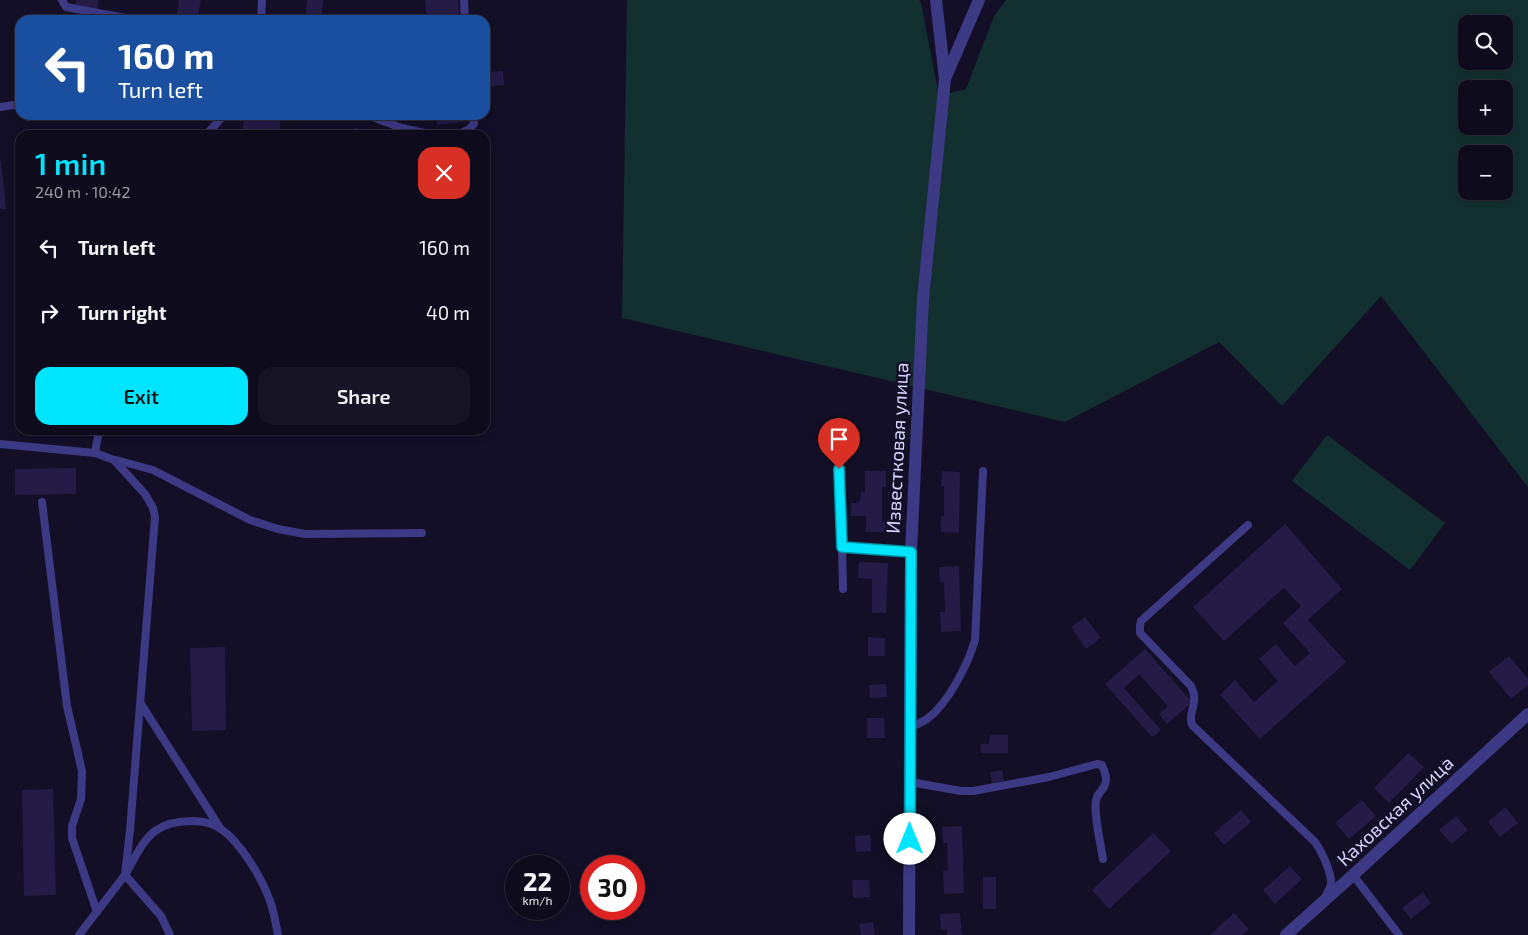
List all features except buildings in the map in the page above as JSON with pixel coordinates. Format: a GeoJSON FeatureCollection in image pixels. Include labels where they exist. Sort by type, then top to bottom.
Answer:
{"type":"FeatureCollection","features":[{"type":"Feature","properties":{"kind":"street"},"geometry":{"type":"LineString","coordinates":[[936,0],[945,78]]}},
{"type":"Feature","properties":{"kind":"street","name":"Известковая улица"},"geometry":{"type":"LineString","coordinates":[[909,935],[911,552],[923,300],[945,78],[979,0]]}},
{"type":"Feature","properties":{"kind":"street","name":"Каховская улица"},"geometry":{"type":"LineString","coordinates":[[1286,935],[1353,876],[1528,714]]}},
{"type":"Feature","properties":{"kind":"lane"},"geometry":{"type":"LineString","coordinates":[[62,0],[66,7],[109,15]]}},
{"type":"Feature","properties":{"kind":"lane"},"geometry":{"type":"LineString","coordinates":[[261,15],[262,0]]}},
{"type":"Feature","properties":{"kind":"lane"},"geometry":{"type":"LineString","coordinates":[[464,0],[465,15]]}},
{"type":"Feature","properties":{"kind":"lane"},"geometry":{"type":"LineString","coordinates":[[0,107],[15,105]]}},
{"type":"Feature","properties":{"kind":"lane"},"geometry":{"type":"LineString","coordinates":[[210,130],[220,120]]}},
{"type":"Feature","properties":{"kind":"lane"},"geometry":{"type":"LineString","coordinates":[[380,120],[411,130]]}},
{"type":"Feature","properties":{"kind":"lane"},"geometry":{"type":"LineString","coordinates":[[468,130],[474,124],[474,120]]}},
{"type":"Feature","properties":{"kind":"lane"},"geometry":{"type":"LineString","coordinates":[[95,452],[98,435]]}},
{"type":"Feature","properties":{"kind":"lane"},"geometry":{"type":"LineString","coordinates":[[0,444],[95,452],[114,460],[153,470],[250,520],[278,529],[305,534],[422,533]]}},
{"type":"Feature","properties":{"kind":"lane"},"geometry":{"type":"LineString","coordinates":[[114,460],[145,494],[153,508],[155,517],[141,704],[125,875],[161,916],[170,935]]}},
{"type":"Feature","properties":{"kind":"lane"},"geometry":{"type":"LineString","coordinates":[[839,469],[843,589]]}},
{"type":"Feature","properties":{"kind":"lane"},"geometry":{"type":"LineString","coordinates":[[910,728],[928,718],[943,704],[972,651],[975,640],[983,471]]}},
{"type":"Feature","properties":{"kind":"lane"},"geometry":{"type":"LineString","coordinates":[[42,502],[67,706],[82,771],[81,799],[72,826],[72,838],[75,852],[97,912]]}},
{"type":"Feature","properties":{"kind":"lane"},"geometry":{"type":"LineString","coordinates":[[1248,525],[1141,621],[1140,633],[1194,691],[1195,700],[1190,720],[1192,725],[1315,842],[1327,864],[1331,884],[1324,901]]}},
{"type":"Feature","properties":{"kind":"lane"},"geometry":{"type":"LineString","coordinates":[[842,547],[911,552]]}},
{"type":"Feature","properties":{"kind":"lane"},"geometry":{"type":"LineString","coordinates":[[141,704],[220,828],[238,846],[253,866],[270,901],[278,935]]}},
{"type":"Feature","properties":{"kind":"lane"},"geometry":{"type":"LineString","coordinates":[[910,782],[961,791],[974,791],[1049,777],[1096,764],[1102,765],[1106,779],[1105,786],[1096,797],[1096,813],[1103,859]]}},
{"type":"Feature","properties":{"kind":"lane"},"geometry":{"type":"LineString","coordinates":[[79,935],[125,875],[145,841],[156,831],[169,823],[182,821],[202,821],[220,828]]}},
{"type":"Feature","properties":{"kind":"lane"},"geometry":{"type":"LineString","coordinates":[[1353,876],[1399,935]]}},
{"type":"Feature","properties":{"kind":"green space"},"geometry":{"type":"Polygon","coordinates":[[[627,0],[919,0],[939,96],[966,89],[994,16],[1006,0],[1528,0],[1528,487],[1381,296],[1282,406],[1219,342],[1065,422],[622,318],[627,0]]]}},
{"type":"Feature","properties":{"kind":"green space"},"geometry":{"type":"Polygon","coordinates":[[[1327,435],[1445,523],[1410,570],[1292,481],[1327,435]]]}},
{"type":"Feature","properties":{"kind":"route"},"geometry":{"type":"LineString","coordinates":[[839,469],[842,547],[911,552],[910,839]]}}]}
